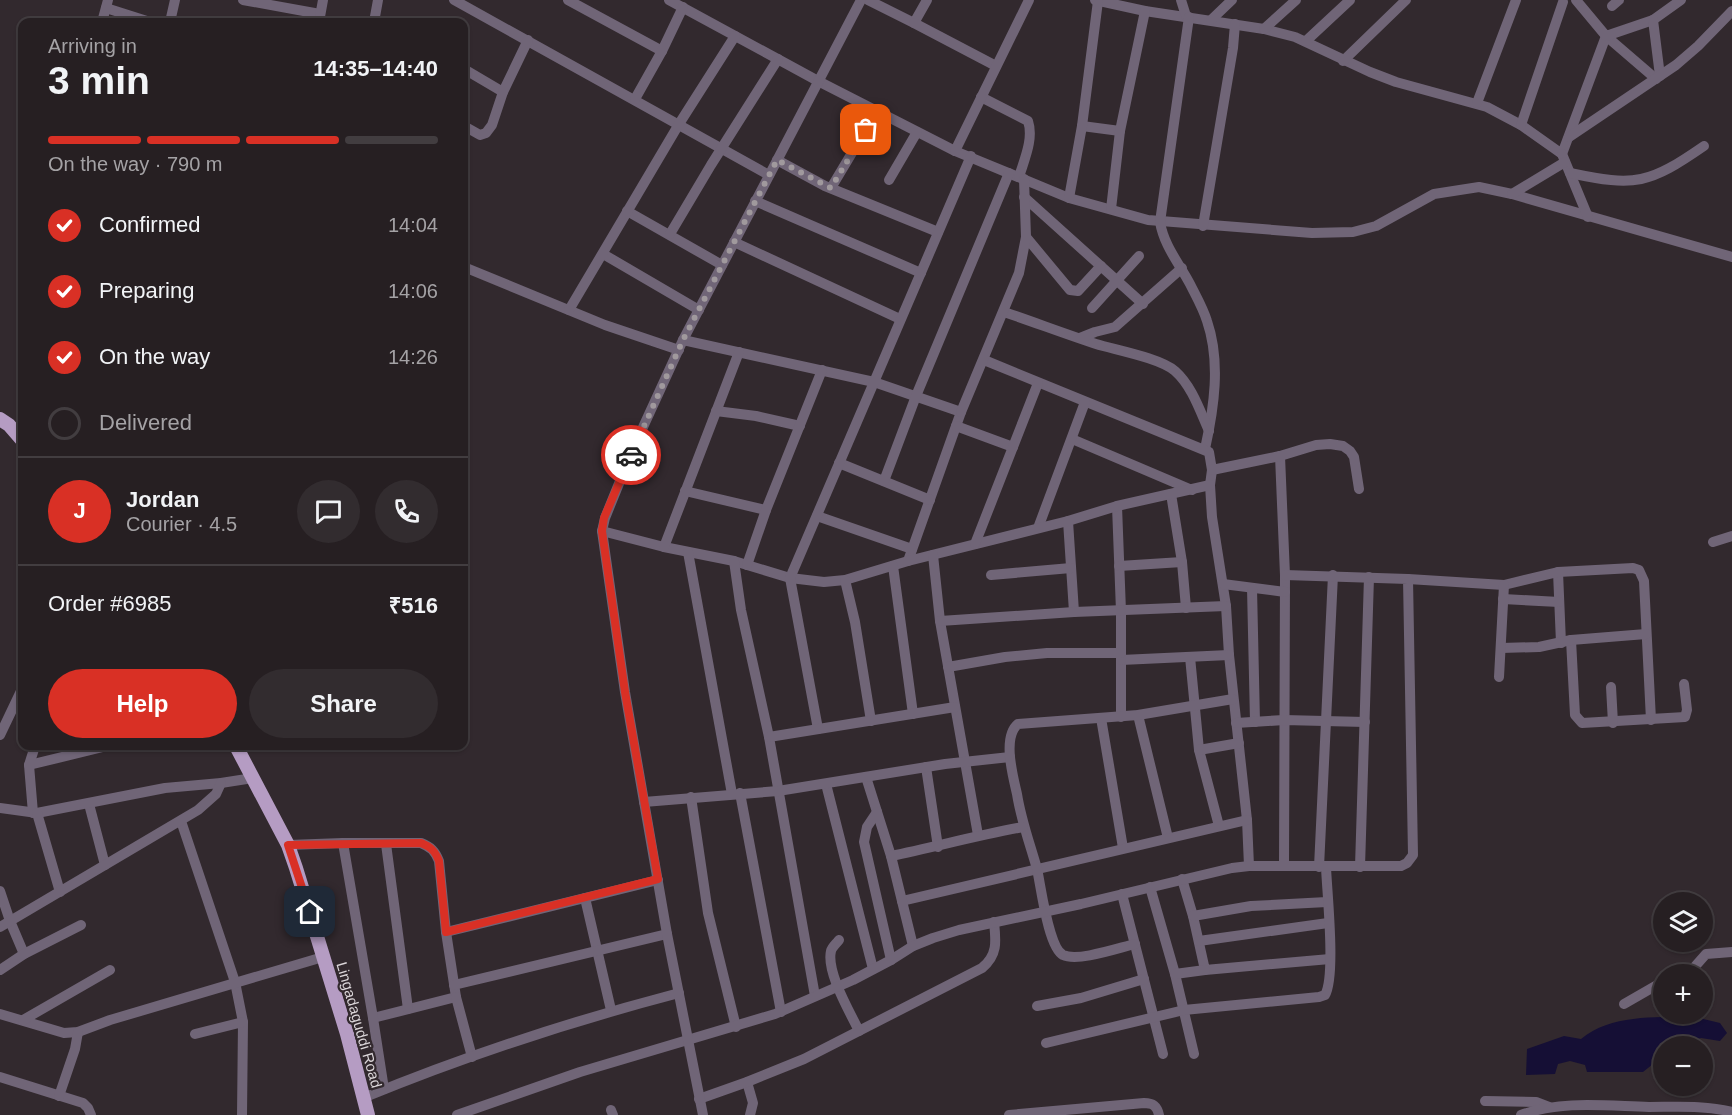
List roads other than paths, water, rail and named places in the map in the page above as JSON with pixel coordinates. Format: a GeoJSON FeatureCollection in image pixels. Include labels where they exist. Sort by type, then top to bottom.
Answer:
{"type":"FeatureCollection","features":[{"type":"Feature","properties":{"kind":"main road"},"geometry":{"type":"LineString","coordinates":[[0,418],[18,435]]}},
{"type":"Feature","properties":{"kind":"main road","name":"Lingadaguddi Road"},"geometry":{"type":"LineString","coordinates":[[238,750],[288,845],[347,1034],[368,1115]]}},
{"type":"Feature","properties":{"kind":"street"},"geometry":{"type":"LineString","coordinates":[[171,18],[175,0]]}},
{"type":"Feature","properties":{"kind":"street"},"geometry":{"type":"LineString","coordinates":[[243,0],[280,3],[320,18],[323,0]]}},
{"type":"Feature","properties":{"kind":"street"},"geometry":{"type":"LineString","coordinates":[[376,18],[378,0]]}},
{"type":"Feature","properties":{"kind":"street"},"geometry":{"type":"LineString","coordinates":[[454,0],[635,99],[769,176]]}},
{"type":"Feature","properties":{"kind":"street"},"geometry":{"type":"LineString","coordinates":[[568,0],[662,51]]}},
{"type":"Feature","properties":{"kind":"street"},"geometry":{"type":"LineString","coordinates":[[669,0],[818,81],[955,151],[1069,198],[1160,222],[1312,233],[1353,232],[1376,226],[1434,194],[1479,188],[1512,194],[1588,218],[1732,257]]}},
{"type":"Feature","properties":{"kind":"street"},"geometry":{"type":"LineString","coordinates":[[703,1115],[667,934],[644,802],[602,531],[604,518],[633,449],[681,345],[861,0]]}},
{"type":"Feature","properties":{"kind":"street"},"geometry":{"type":"LineString","coordinates":[[868,0],[996,66]]}},
{"type":"Feature","properties":{"kind":"street"},"geometry":{"type":"LineString","coordinates":[[914,23],[927,0]]}},
{"type":"Feature","properties":{"kind":"street"},"geometry":{"type":"LineString","coordinates":[[955,151],[1029,0]]}},
{"type":"Feature","properties":{"kind":"street"},"geometry":{"type":"LineString","coordinates":[[1181,0],[1188,17],[1160,222],[1166,245],[1182,268],[1202,307],[1212,341],[1215,383],[1205,449]]}},
{"type":"Feature","properties":{"kind":"street"},"geometry":{"type":"LineString","coordinates":[[1211,20],[1232,0]]}},
{"type":"Feature","properties":{"kind":"street"},"geometry":{"type":"LineString","coordinates":[[1264,29],[1296,0]]}},
{"type":"Feature","properties":{"kind":"street"},"geometry":{"type":"LineString","coordinates":[[1306,41],[1350,0]]}},
{"type":"Feature","properties":{"kind":"street"},"geometry":{"type":"LineString","coordinates":[[1343,61],[1407,0]]}},
{"type":"Feature","properties":{"kind":"street"},"geometry":{"type":"LineString","coordinates":[[1477,103],[1516,0]]}},
{"type":"Feature","properties":{"kind":"street"},"geometry":{"type":"LineString","coordinates":[[1606,36],[1653,20],[1681,0]]}},
{"type":"Feature","properties":{"kind":"street"},"geometry":{"type":"LineString","coordinates":[[1069,198],[1082,126],[1097,1],[1145,11],[1264,29],[1306,41],[1343,61],[1396,82],[1477,103],[1521,125],[1563,158],[1588,218]]}},
{"type":"Feature","properties":{"kind":"street"},"geometry":{"type":"LineString","coordinates":[[1521,125],[1558,1],[1578,2],[1606,36],[1658,78]]}},
{"type":"Feature","properties":{"kind":"street"},"geometry":{"type":"LineString","coordinates":[[107,4],[140,18]]}},
{"type":"Feature","properties":{"kind":"street"},"geometry":{"type":"LineString","coordinates":[[635,99],[683,7]]}},
{"type":"Feature","properties":{"kind":"street"},"geometry":{"type":"LineString","coordinates":[[1111,209],[1120,132],[1145,11]]}},
{"type":"Feature","properties":{"kind":"street"},"geometry":{"type":"LineString","coordinates":[[1568,137],[1658,78],[1698,46],[1732,11]]}},
{"type":"Feature","properties":{"kind":"street"},"geometry":{"type":"LineString","coordinates":[[1653,20],[1658,78]]}},
{"type":"Feature","properties":{"kind":"street"},"geometry":{"type":"LineString","coordinates":[[1203,226],[1235,24]]}},
{"type":"Feature","properties":{"kind":"street"},"geometry":{"type":"LineString","coordinates":[[569,310],[679,124],[735,36]]}},
{"type":"Feature","properties":{"kind":"street"},"geometry":{"type":"LineString","coordinates":[[1512,194],[1563,158],[1568,137],[1606,36]]}},
{"type":"Feature","properties":{"kind":"street"},"geometry":{"type":"LineString","coordinates":[[468,130],[480,135],[489,129],[503,92],[528,40]]}},
{"type":"Feature","properties":{"kind":"street"},"geometry":{"type":"LineString","coordinates":[[670,234],[778,59]]}},
{"type":"Feature","properties":{"kind":"street"},"geometry":{"type":"LineString","coordinates":[[468,71],[503,92]]}},
{"type":"Feature","properties":{"kind":"street"},"geometry":{"type":"LineString","coordinates":[[884,481],[916,396],[1018,176],[1030,140],[1031,129],[1028,121],[981,97]]}},
{"type":"Feature","properties":{"kind":"street"},"geometry":{"type":"LineString","coordinates":[[831,188],[877,111]]}},
{"type":"Feature","properties":{"kind":"street"},"geometry":{"type":"LineString","coordinates":[[1082,126],[1120,132]]}},
{"type":"Feature","properties":{"kind":"street"},"geometry":{"type":"LineString","coordinates":[[890,180],[917,132]]}},
{"type":"Feature","properties":{"kind":"street"},"geometry":{"type":"LineString","coordinates":[[1570,173],[1620,182],[1642,180],[1671,168],[1704,146]]}},
{"type":"Feature","properties":{"kind":"street"},"geometry":{"type":"LineString","coordinates":[[818,729],[790,578],[971,156]]}},
{"type":"Feature","properties":{"kind":"street"},"geometry":{"type":"LineString","coordinates":[[777,160],[831,188],[938,232]]}},
{"type":"Feature","properties":{"kind":"street"},"geometry":{"type":"LineString","coordinates":[[908,561],[961,412],[1019,273],[1026,237],[1024,197],[1018,176]]}},
{"type":"Feature","properties":{"kind":"street"},"geometry":{"type":"LineString","coordinates":[[1024,197],[1143,304]]}},
{"type":"Feature","properties":{"kind":"street"},"geometry":{"type":"LineString","coordinates":[[755,201],[921,273]]}},
{"type":"Feature","properties":{"kind":"street"},"geometry":{"type":"LineString","coordinates":[[627,211],[722,265]]}},
{"type":"Feature","properties":{"kind":"street"},"geometry":{"type":"LineString","coordinates":[[1026,237],[1070,290],[1078,291],[1101,266]]}},
{"type":"Feature","properties":{"kind":"street"},"geometry":{"type":"LineString","coordinates":[[734,242],[900,320]]}},
{"type":"Feature","properties":{"kind":"street"},"geometry":{"type":"LineString","coordinates":[[603,254],[699,310]]}},
{"type":"Feature","properties":{"kind":"street"},"geometry":{"type":"LineString","coordinates":[[1092,308],[1139,256]]}},
{"type":"Feature","properties":{"kind":"street"},"geometry":{"type":"LineString","coordinates":[[1080,338],[1114,327],[1182,268]]}},
{"type":"Feature","properties":{"kind":"street"},"geometry":{"type":"LineString","coordinates":[[468,269],[569,310],[681,345],[739,352],[874,382],[961,412]]}},
{"type":"Feature","properties":{"kind":"street"},"geometry":{"type":"LineString","coordinates":[[1004,312],[1174,370],[1184,381],[1209,432]]}},
{"type":"Feature","properties":{"kind":"street"},"geometry":{"type":"LineString","coordinates":[[664,547],[739,352]]}},
{"type":"Feature","properties":{"kind":"street"},"geometry":{"type":"LineString","coordinates":[[984,360],[1205,449],[1211,457],[1212,517],[1226,606],[1233,699],[1247,820],[1249,866]]}},
{"type":"Feature","properties":{"kind":"street"},"geometry":{"type":"LineString","coordinates":[[747,564],[822,370]]}},
{"type":"Feature","properties":{"kind":"street"},"geometry":{"type":"LineString","coordinates":[[975,544],[1038,383]]}},
{"type":"Feature","properties":{"kind":"street"},"geometry":{"type":"LineString","coordinates":[[1038,528],[1085,402]]}},
{"type":"Feature","properties":{"kind":"street"},"geometry":{"type":"LineString","coordinates":[[716,411],[756,416],[800,426]]}},
{"type":"Feature","properties":{"kind":"street"},"geometry":{"type":"LineString","coordinates":[[956,426],[1013,447]]}},
{"type":"Feature","properties":{"kind":"street"},"geometry":{"type":"LineString","coordinates":[[1072,439],[1192,490]]}},
{"type":"Feature","properties":{"kind":"street"},"geometry":{"type":"LineString","coordinates":[[1212,470],[1280,456],[1316,445],[1343,446],[1354,457],[1359,489]]}},
{"type":"Feature","properties":{"kind":"street"},"geometry":{"type":"LineString","coordinates":[[1280,456],[1285,575],[1284,866]]}},
{"type":"Feature","properties":{"kind":"street"},"geometry":{"type":"LineString","coordinates":[[839,463],[930,500]]}},
{"type":"Feature","properties":{"kind":"street"},"geometry":{"type":"LineString","coordinates":[[602,531],[664,547],[735,561],[790,578],[824,582],[845,580],[1117,506],[1210,485]]}},
{"type":"Feature","properties":{"kind":"street"},"geometry":{"type":"LineString","coordinates":[[685,491],[766,510]]}},
{"type":"Feature","properties":{"kind":"street"},"geometry":{"type":"LineString","coordinates":[[1171,494],[1182,562],[1186,608]]}},
{"type":"Feature","properties":{"kind":"street"},"geometry":{"type":"LineString","coordinates":[[1117,506],[1121,610],[1121,717]]}},
{"type":"Feature","properties":{"kind":"street"},"geometry":{"type":"LineString","coordinates":[[817,516],[912,549]]}},
{"type":"Feature","properties":{"kind":"street"},"geometry":{"type":"LineString","coordinates":[[1068,521],[1074,612]]}},
{"type":"Feature","properties":{"kind":"street"},"geometry":{"type":"LineString","coordinates":[[1713,542],[1732,536]]}},
{"type":"Feature","properties":{"kind":"street"},"geometry":{"type":"LineString","coordinates":[[688,552],[781,1012]]}},
{"type":"Feature","properties":{"kind":"street"},"geometry":{"type":"LineString","coordinates":[[933,555],[940,621],[978,835]]}},
{"type":"Feature","properties":{"kind":"street"},"geometry":{"type":"LineString","coordinates":[[735,561],[741,610],[769,737],[815,996]]}},
{"type":"Feature","properties":{"kind":"street"},"geometry":{"type":"LineString","coordinates":[[1119,566],[1182,562]]}},
{"type":"Feature","properties":{"kind":"street"},"geometry":{"type":"LineString","coordinates":[[893,566],[913,714]]}},
{"type":"Feature","properties":{"kind":"street"},"geometry":{"type":"LineString","coordinates":[[991,575],[1071,568]]}},
{"type":"Feature","properties":{"kind":"street"},"geometry":{"type":"LineString","coordinates":[[1285,575],[1333,575],[1504,585],[1558,572],[1633,568],[1639,570],[1644,581],[1651,720]]}},
{"type":"Feature","properties":{"kind":"street"},"geometry":{"type":"LineString","coordinates":[[1558,572],[1559,602],[1575,715],[1582,723],[1613,723],[1685,717],[1687,710],[1684,684]]}},
{"type":"Feature","properties":{"kind":"street"},"geometry":{"type":"LineString","coordinates":[[1046,1043],[1184,1010],[1325,995],[1330,984],[1330,959],[1327,902],[1322,867],[1333,575]]}},
{"type":"Feature","properties":{"kind":"street"},"geometry":{"type":"LineString","coordinates":[[1360,867],[1369,577]]}},
{"type":"Feature","properties":{"kind":"street"},"geometry":{"type":"LineString","coordinates":[[460,1114],[580,1072],[781,1012],[891,960],[913,946],[959,930],[1150,886],[1249,866],[1360,867],[1401,866],[1407,863],[1413,855],[1408,579]]}},
{"type":"Feature","properties":{"kind":"street"},"geometry":{"type":"LineString","coordinates":[[845,580],[855,622],[872,721]]}},
{"type":"Feature","properties":{"kind":"street"},"geometry":{"type":"LineString","coordinates":[[1222,584],[1285,592]]}},
{"type":"Feature","properties":{"kind":"street"},"geometry":{"type":"LineString","coordinates":[[1499,677],[1504,585]]}},
{"type":"Feature","properties":{"kind":"street"},"geometry":{"type":"LineString","coordinates":[[1252,588],[1255,722]]}},
{"type":"Feature","properties":{"kind":"street"},"geometry":{"type":"LineString","coordinates":[[1503,599],[1559,602]]}},
{"type":"Feature","properties":{"kind":"street"},"geometry":{"type":"LineString","coordinates":[[940,621],[1074,612],[1226,606]]}},
{"type":"Feature","properties":{"kind":"street"},"geometry":{"type":"LineString","coordinates":[[1501,648],[1539,647],[1566,641],[1646,634]]}},
{"type":"Feature","properties":{"kind":"street"},"geometry":{"type":"LineString","coordinates":[[948,667],[1047,652],[1121,656],[1229,655]]}},
{"type":"Feature","properties":{"kind":"street"},"geometry":{"type":"LineString","coordinates":[[1190,657],[1199,750],[1219,826]]}},
{"type":"Feature","properties":{"kind":"street"},"geometry":{"type":"LineString","coordinates":[[1611,687],[1613,723]]}},
{"type":"Feature","properties":{"kind":"street"},"geometry":{"type":"LineString","coordinates":[[0,735],[18,697]]}},
{"type":"Feature","properties":{"kind":"street"},"geometry":{"type":"LineString","coordinates":[[1135,944],[1075,958],[1060,954],[1055,947],[1045,912],[1037,868],[1023,826],[1010,757],[1011,734],[1018,724],[1138,716],[1233,699]]}},
{"type":"Feature","properties":{"kind":"street"},"geometry":{"type":"LineString","coordinates":[[769,737],[955,707]]}},
{"type":"Feature","properties":{"kind":"street"},"geometry":{"type":"LineString","coordinates":[[1138,716],[1168,838]]}},
{"type":"Feature","properties":{"kind":"street"},"geometry":{"type":"LineString","coordinates":[[1101,718],[1124,848]]}},
{"type":"Feature","properties":{"kind":"street"},"geometry":{"type":"LineString","coordinates":[[1236,723],[1284,720],[1365,722]]}},
{"type":"Feature","properties":{"kind":"street"},"geometry":{"type":"LineString","coordinates":[[1199,750],[1239,742]]}},
{"type":"Feature","properties":{"kind":"street"},"geometry":{"type":"LineString","coordinates":[[34,750],[29,765],[35,813],[60,892]]}},
{"type":"Feature","properties":{"kind":"street"},"geometry":{"type":"LineString","coordinates":[[29,765],[91,750]]}},
{"type":"Feature","properties":{"kind":"street"},"geometry":{"type":"LineString","coordinates":[[644,802],[778,791],[926,767],[1010,757]]}},
{"type":"Feature","properties":{"kind":"street"},"geometry":{"type":"LineString","coordinates":[[926,767],[938,847]]}},
{"type":"Feature","properties":{"kind":"street"},"geometry":{"type":"LineString","coordinates":[[866,777],[891,856],[913,946]]}},
{"type":"Feature","properties":{"kind":"street"},"geometry":{"type":"LineString","coordinates":[[0,808],[35,813],[165,788],[253,778]]}},
{"type":"Feature","properties":{"kind":"street"},"geometry":{"type":"LineString","coordinates":[[5,924],[198,810],[216,794],[221,783]]}},
{"type":"Feature","properties":{"kind":"street"},"geometry":{"type":"LineString","coordinates":[[826,784],[873,969]]}},
{"type":"Feature","properties":{"kind":"street"},"geometry":{"type":"LineString","coordinates":[[691,797],[708,913],[735,1027]]}},
{"type":"Feature","properties":{"kind":"street"},"geometry":{"type":"LineString","coordinates":[[89,804],[105,865]]}},
{"type":"Feature","properties":{"kind":"street"},"geometry":{"type":"LineString","coordinates":[[877,812],[867,827],[864,842],[891,960]]}},
{"type":"Feature","properties":{"kind":"street"},"geometry":{"type":"LineString","coordinates":[[902,901],[1247,820]]}},
{"type":"Feature","properties":{"kind":"street"},"geometry":{"type":"LineString","coordinates":[[181,821],[235,982],[243,1022],[242,1115]]}},
{"type":"Feature","properties":{"kind":"street"},"geometry":{"type":"LineString","coordinates":[[891,856],[1023,826]]}},
{"type":"Feature","properties":{"kind":"street"},"geometry":{"type":"LineString","coordinates":[[343,843],[374,1018],[384,1089]]}},
{"type":"Feature","properties":{"kind":"street"},"geometry":{"type":"LineString","coordinates":[[288,845],[421,843],[435,852],[439,861],[446,932],[456,997],[472,1057]]}},
{"type":"Feature","properties":{"kind":"street"},"geometry":{"type":"LineString","coordinates":[[386,844],[408,1009]]}},
{"type":"Feature","properties":{"kind":"street"},"geometry":{"type":"LineString","coordinates":[[446,932],[658,879]]}},
{"type":"Feature","properties":{"kind":"street"},"geometry":{"type":"LineString","coordinates":[[1182,879],[1205,970]]}},
{"type":"Feature","properties":{"kind":"street"},"geometry":{"type":"LineString","coordinates":[[1150,886],[1175,974],[1194,1054]]}},
{"type":"Feature","properties":{"kind":"street"},"geometry":{"type":"LineString","coordinates":[[0,891],[5,924],[24,954]]}},
{"type":"Feature","properties":{"kind":"street"},"geometry":{"type":"LineString","coordinates":[[1122,894],[1163,1054]]}},
{"type":"Feature","properties":{"kind":"street"},"geometry":{"type":"LineString","coordinates":[[585,898],[611,1010]]}},
{"type":"Feature","properties":{"kind":"street"},"geometry":{"type":"LineString","coordinates":[[1193,916],[1251,906],[1327,902]]}},
{"type":"Feature","properties":{"kind":"street"},"geometry":{"type":"LineString","coordinates":[[699,1099],[804,1059],[982,968],[991,960],[995,951],[994,922]]}},
{"type":"Feature","properties":{"kind":"street"},"geometry":{"type":"LineString","coordinates":[[1199,941],[1328,923]]}},
{"type":"Feature","properties":{"kind":"street"},"geometry":{"type":"LineString","coordinates":[[0,970],[24,954],[81,925]]}},
{"type":"Feature","properties":{"kind":"street"},"geometry":{"type":"LineString","coordinates":[[454,985],[667,934]]}},
{"type":"Feature","properties":{"kind":"street"},"geometry":{"type":"LineString","coordinates":[[839,940],[831,951],[830,958],[838,986],[859,1031]]}},
{"type":"Feature","properties":{"kind":"street"},"geometry":{"type":"LineString","coordinates":[[1697,964],[1706,954],[1732,952]]}},
{"type":"Feature","properties":{"kind":"street"},"geometry":{"type":"LineString","coordinates":[[0,1014],[64,1033],[78,1032],[110,1020],[323,957]]}},
{"type":"Feature","properties":{"kind":"street"},"geometry":{"type":"LineString","coordinates":[[1175,974],[1330,959]]}},
{"type":"Feature","properties":{"kind":"street"},"geometry":{"type":"LineString","coordinates":[[23,1020],[110,970]]}},
{"type":"Feature","properties":{"kind":"street"},"geometry":{"type":"LineString","coordinates":[[1037,1006],[1081,998],[1144,979]]}},
{"type":"Feature","properties":{"kind":"street"},"geometry":{"type":"LineString","coordinates":[[1624,1004],[1653,987]]}},
{"type":"Feature","properties":{"kind":"street"},"geometry":{"type":"LineString","coordinates":[[363,1098],[472,1057],[611,1010],[679,993]]}},
{"type":"Feature","properties":{"kind":"street"},"geometry":{"type":"LineString","coordinates":[[374,1018],[456,997]]}},
{"type":"Feature","properties":{"kind":"street"},"geometry":{"type":"LineString","coordinates":[[195,1034],[243,1022]]}},
{"type":"Feature","properties":{"kind":"street"},"geometry":{"type":"LineString","coordinates":[[59,1096],[75,1049],[78,1032]]}},
{"type":"Feature","properties":{"kind":"street"},"geometry":{"type":"LineString","coordinates":[[0,1077],[83,1103],[91,1115]]}},
{"type":"Feature","properties":{"kind":"street"},"geometry":{"type":"LineString","coordinates":[[747,1082],[753,1103],[750,1115]]}},
{"type":"Feature","properties":{"kind":"street"},"geometry":{"type":"LineString","coordinates":[[1485,1101],[1536,1102],[1551,1107]]}},
{"type":"Feature","properties":{"kind":"street"},"geometry":{"type":"LineString","coordinates":[[1009,1115],[1144,1103],[1156,1106],[1159,1115]]}},
{"type":"Feature","properties":{"kind":"street"},"geometry":{"type":"LineString","coordinates":[[1521,1115],[1551,1107],[1652,1111],[1720,1109],[1732,1112]]}}]}
